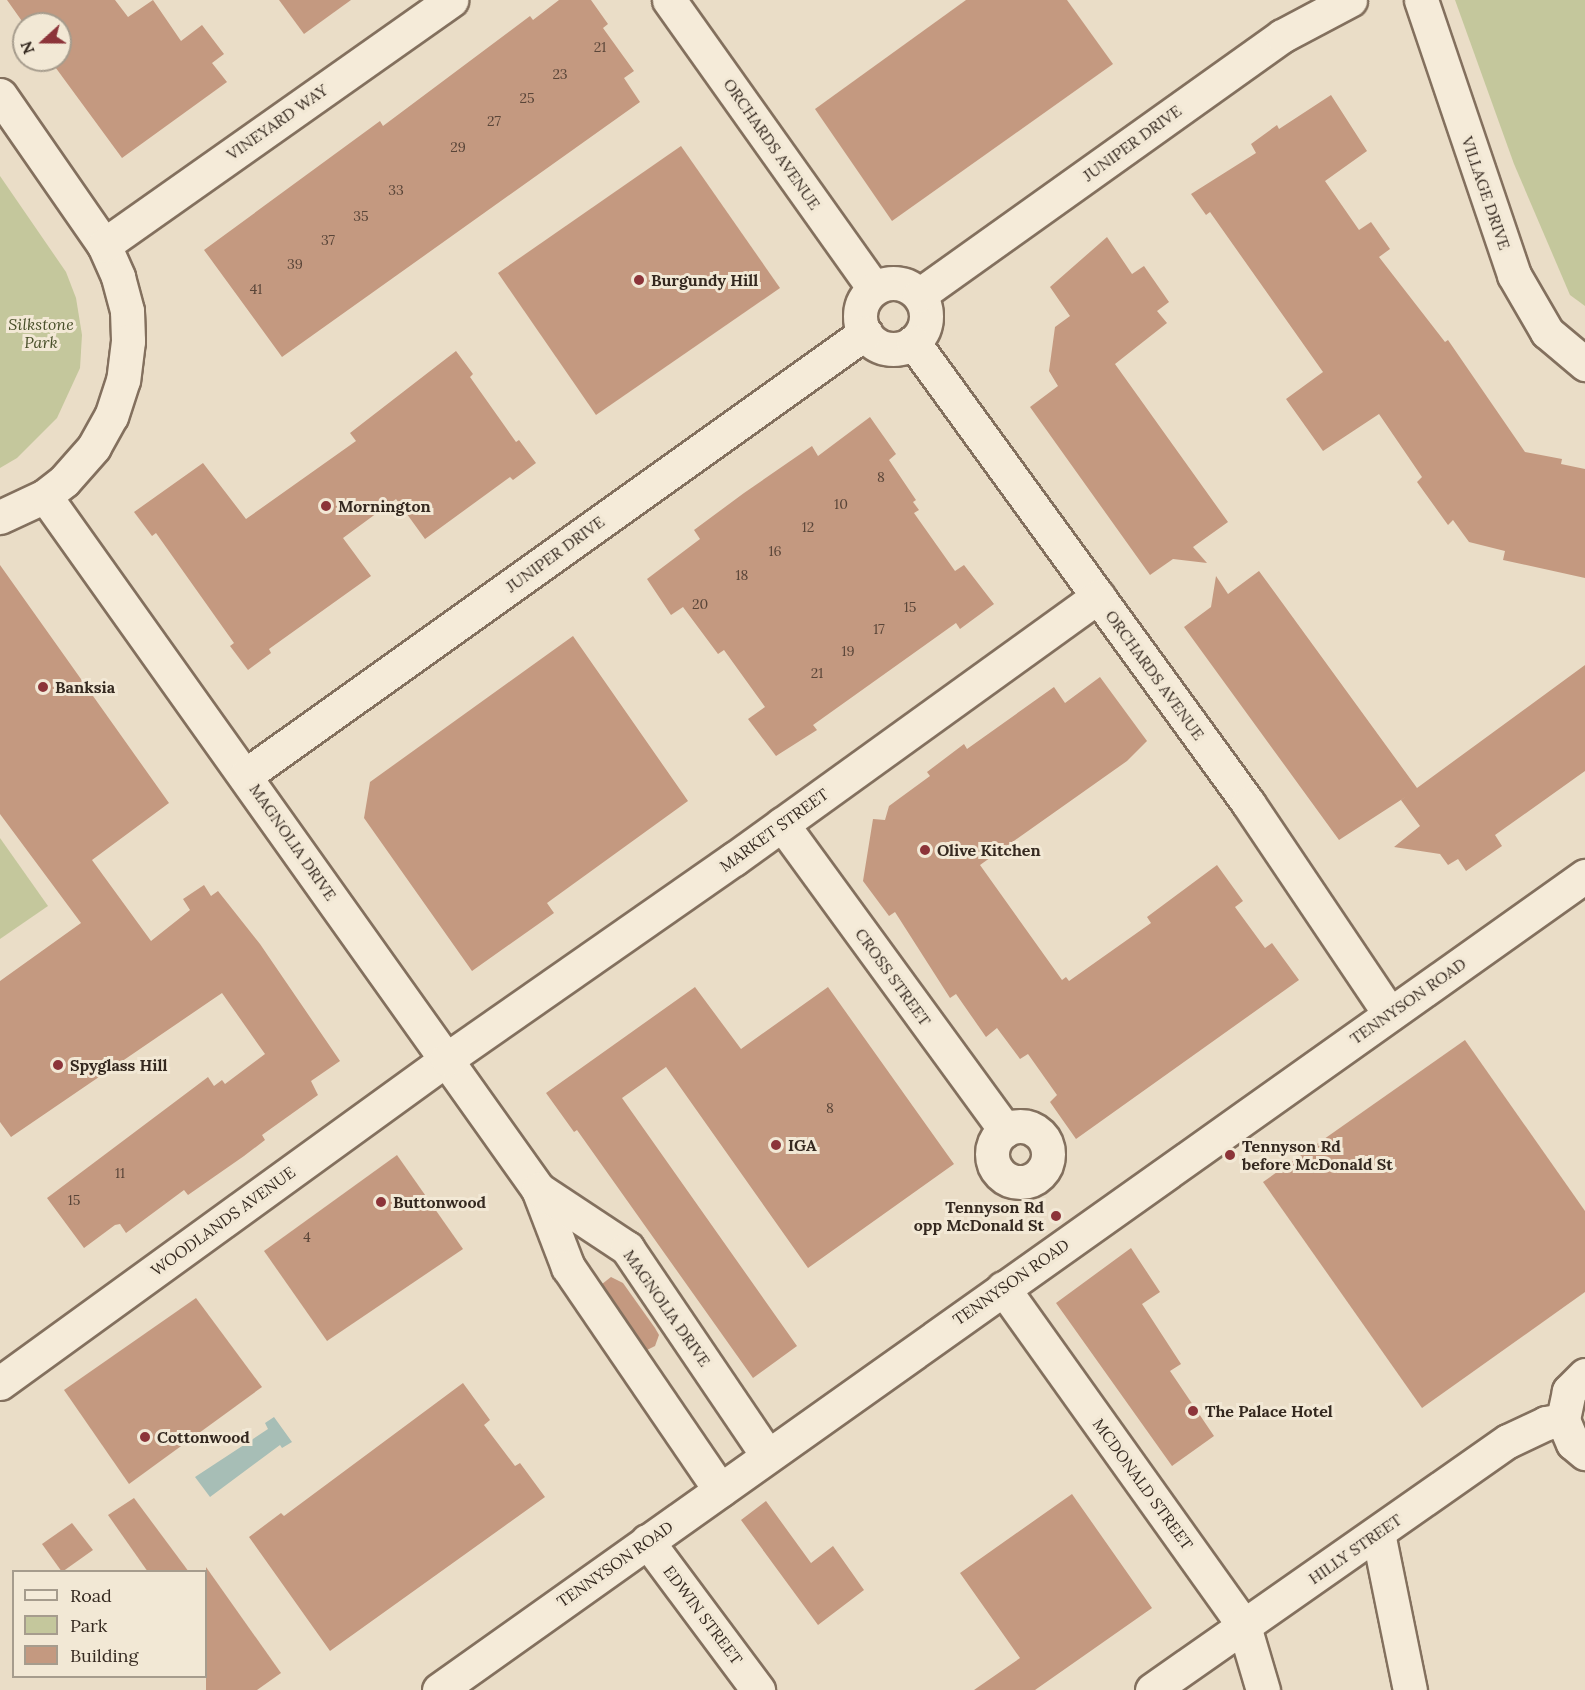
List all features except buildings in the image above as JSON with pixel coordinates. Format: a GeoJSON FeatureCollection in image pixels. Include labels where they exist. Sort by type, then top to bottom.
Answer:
{"type":"FeatureCollection","features":[{"type":"Feature","properties":{"kind":"street","name":"VINEYARD WAY"},"geometry":{"type":"LineString","coordinates":[[104,245],[450,0]]}},
{"type":"Feature","properties":{"kind":"street","name":"ORCHARDS AVENUE"},"geometry":{"type":"LineString","coordinates":[[669,0],[874,288]]}},
{"type":"Feature","properties":{"kind":"street","name":"JUNIPER DRIVE"},"geometry":{"type":"LineString","coordinates":[[919,295],[1282,36],[1350,0]]}},
{"type":"Feature","properties":{"kind":"street","name":"VILLAGE DRIVE"},"geometry":{"type":"LineString","coordinates":[[1421,0],[1514,274],[1547,332],[1585,364]]}},
{"type":"Feature","properties":{"kind":"street"},"geometry":{"type":"LineString","coordinates":[[0,95],[104,245],[127,311],[128,341],[123,380],[111,416],[94,447],[64,481],[45,496],[0,517]]}},
{"type":"Feature","properties":{"kind":"street"},"geometry":{"type":"LineString","coordinates":[[903,284],[919,295],[926,315],[925,325],[913,342],[893,349],[872,342],[865,333],[860,324],[861,304],[874,288],[903,284]]}},
{"type":"Feature","properties":{"kind":"street","name":"JUNIPER DRIVE"},"geometry":{"type":"LineString","coordinates":[[246,775],[865,333]]}},
{"type":"Feature","properties":{"kind":"street","name":"ORCHARDS AVENUE"},"geometry":{"type":"LineString","coordinates":[[913,342],[1248,803],[1390,1014]]}},
{"type":"Feature","properties":{"kind":"street","name":"MAGNOLIA DRIVE"},"geometry":{"type":"LineString","coordinates":[[45,496],[246,775],[538,1190],[568,1267],[720,1490]]}},
{"type":"Feature","properties":{"kind":"street","name":"MARKET STREET"},"geometry":{"type":"LineString","coordinates":[[447,1059],[782,824],[1098,596]]}},
{"type":"Feature","properties":{"kind":"street","name":"CROSS STREET"},"geometry":{"type":"LineString","coordinates":[[782,824],[1005,1130]]}},
{"type":"Feature","properties":{"kind":"street","name":"TENNYSON ROAD"},"geometry":{"type":"LineString","coordinates":[[439,1690],[1585,876]]}},
{"type":"Feature","properties":{"kind":"street","name":"WOODLANDS AVENUE"},"geometry":{"type":"LineString","coordinates":[[0,1383],[447,1059]]}},
{"type":"Feature","properties":{"kind":"street","name":"MAGNOLIA DRIVE"},"geometry":{"type":"LineString","coordinates":[[538,1190],[627,1248],[767,1455]]}},
{"type":"Feature","properties":{"kind":"street","name":"MCDONALD STREET"},"geometry":{"type":"LineString","coordinates":[[1003,1288],[1244,1626],[1263,1690]]}},
{"type":"Feature","properties":{"kind":"street"},"geometry":{"type":"LineString","coordinates":[[1585,1375],[1569,1391],[1563,1420],[1573,1443],[1585,1453]]}},
{"type":"Feature","properties":{"kind":"street","name":"HILLY STREET"},"geometry":{"type":"LineString","coordinates":[[1152,1690],[1508,1441],[1546,1423],[1563,1420]]}},
{"type":"Feature","properties":{"kind":"street"},"geometry":{"type":"LineString","coordinates":[[1378,1533],[1410,1690]]}},
{"type":"Feature","properties":{"kind":"street","name":"EDWIN STREET"},"geometry":{"type":"LineString","coordinates":[[646,1541],[758,1690]]}},
{"type":"Feature","properties":{"kind":"green space"},"geometry":{"type":"Polygon","coordinates":[[[1455,0],[1585,0],[1585,306],[1570,295],[1514,164],[1455,0]]]}},
{"type":"Feature","properties":{"kind":"green space","name":"Silkstone Park"},"geometry":{"type":"Polygon","coordinates":[[[0,176],[66,272],[76,298],[82,335],[80,368],[57,418],[17,458],[0,468],[0,176]]]}},
{"type":"Feature","properties":{"kind":"green space"},"geometry":{"type":"Polygon","coordinates":[[[0,838],[48,906],[0,939],[0,838]]]}},
{"type":"Feature","properties":{"kind":"water"},"geometry":{"type":"Polygon","coordinates":[[[274,1417],[292,1442],[282,1448],[280,1445],[210,1497],[195,1477],[268,1429],[265,1423],[274,1417]]]}},
{"type":"Feature","properties":{"kind":"place","name":"Burgundy Hill"},"geometry":{"type":"Point","coordinates":[639,280]}},
{"type":"Feature","properties":{"kind":"place","name":"Mornington"},"geometry":{"type":"Point","coordinates":[326,506]}},
{"type":"Feature","properties":{"kind":"place","name":"Banksia"},"geometry":{"type":"Point","coordinates":[43,687]}},
{"type":"Feature","properties":{"kind":"place","name":"Olive Kitchen"},"geometry":{"type":"Point","coordinates":[925,850]}},
{"type":"Feature","properties":{"kind":"place","name":"Spyglass Hill"},"geometry":{"type":"Point","coordinates":[58,1065]}},
{"type":"Feature","properties":{"kind":"place","name":"IGA"},"geometry":{"type":"Point","coordinates":[776,1145]}},
{"type":"Feature","properties":{"kind":"place","name":"Tennyson Rd before McDonald St"},"geometry":{"type":"Point","coordinates":[1230,1155]}},
{"type":"Feature","properties":{"kind":"place","name":"Buttonwood"},"geometry":{"type":"Point","coordinates":[381,1202]}},
{"type":"Feature","properties":{"kind":"place","name":"Tennyson Rd opp McDonald St"},"geometry":{"type":"Point","coordinates":[1056,1216]}},
{"type":"Feature","properties":{"kind":"place","name":"The Palace Hotel"},"geometry":{"type":"Point","coordinates":[1193,1411]}},
{"type":"Feature","properties":{"kind":"place","name":"Cottonwood"},"geometry":{"type":"Point","coordinates":[145,1437]}}]}
